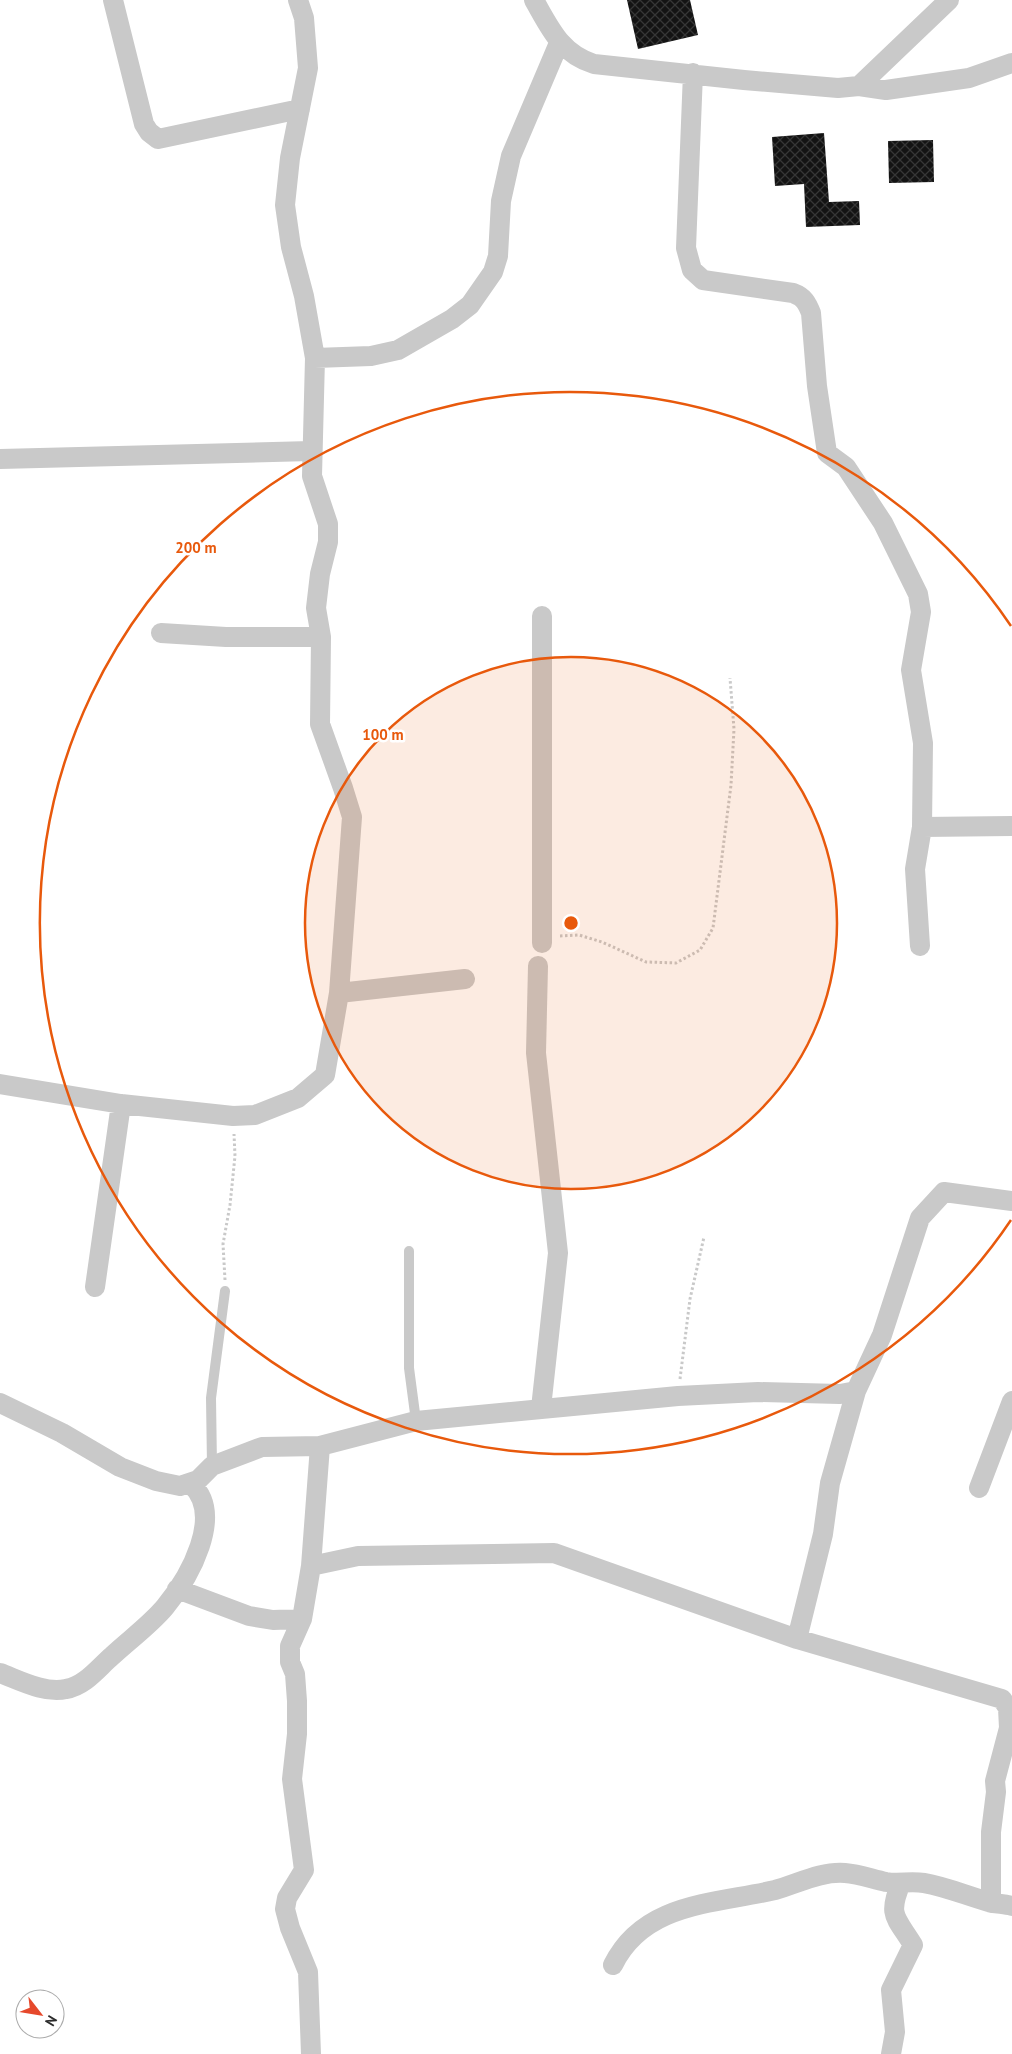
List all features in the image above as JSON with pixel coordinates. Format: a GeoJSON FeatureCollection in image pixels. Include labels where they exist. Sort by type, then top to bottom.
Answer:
{"type":"FeatureCollection","features":[{"type":"Feature","properties":{"kind":"street"},"geometry":{"type":"LineString","coordinates":[[113,0],[144,124],[149,132],[158,138],[300,109]]}},
{"type":"Feature","properties":{"kind":"street"},"geometry":{"type":"LineString","coordinates":[[0,1084],[121,1104],[234,1116],[255,1115],[298,1098],[325,1075],[339,994],[352,817],[320,724],[320,637],[316,608],[320,574],[328,542],[328,524],[312,476],[311,451],[315,358],[304,296],[291,247],[285,204],[290,158],[308,68],[304,18],[298,0]]}},
{"type":"Feature","properties":{"kind":"street"},"geometry":{"type":"LineString","coordinates":[[534,0],[559,43],[581,60],[594,64],[838,88],[859,86],[886,90],[912,88],[969,78],[1012,63]]}},
{"type":"Feature","properties":{"kind":"street"},"geometry":{"type":"LineString","coordinates":[[859,86],[949,0]]}},
{"type":"Feature","properties":{"kind":"street"},"geometry":{"type":"LineString","coordinates":[[315,358],[371,356],[398,350],[452,319],[470,305],[496,264],[501,201],[511,156],[559,43]]}},
{"type":"Feature","properties":{"kind":"street"},"geometry":{"type":"LineString","coordinates":[[693,73],[686,248],[692,270],[703,280],[793,293],[802,296],[812,313],[817,386],[827,453],[846,466],[883,523],[918,594],[921,612],[911,670],[923,743],[922,827],[915,869],[920,946]]}},
{"type":"Feature","properties":{"kind":"street"},"geometry":{"type":"LineString","coordinates":[[0,459],[311,451]]}},
{"type":"Feature","properties":{"kind":"street"},"geometry":{"type":"LineString","coordinates":[[542,616],[542,943]]}},
{"type":"Feature","properties":{"kind":"street"},"geometry":{"type":"LineString","coordinates":[[161,633],[226,637],[320,637]]}},
{"type":"Feature","properties":{"kind":"street"},"geometry":{"type":"LineString","coordinates":[[922,827],[1012,826]]}},
{"type":"Feature","properties":{"kind":"street"},"geometry":{"type":"LineString","coordinates":[[538,966],[536,1053],[558,1253],[542,1408]]}},
{"type":"Feature","properties":{"kind":"street"},"geometry":{"type":"LineString","coordinates":[[339,994],[465,979]]}},
{"type":"Feature","properties":{"kind":"street"},"geometry":{"type":"LineString","coordinates":[[95,1287],[121,1104]]}},
{"type":"Feature","properties":{"kind":"street"},"geometry":{"type":"LineString","coordinates":[[797,1639],[823,1534],[830,1483],[856,1391],[882,1335],[920,1218],[944,1192],[1012,1201]]}},
{"type":"Feature","properties":{"kind":"street"},"geometry":{"type":"LineString","coordinates":[[0,1403],[62,1433],[120,1467],[156,1481],[180,1486],[191,1484],[198,1480],[212,1466],[262,1447],[320,1446],[416,1421],[678,1396],[767,1392],[840,1394],[856,1391]]}},
{"type":"Feature","properties":{"kind":"street"},"geometry":{"type":"LineString","coordinates":[[979,1488],[1012,1402]]}},
{"type":"Feature","properties":{"kind":"street"},"geometry":{"type":"LineString","coordinates":[[311,2054],[308,1972],[290,1928],[285,1909],[287,1898],[304,1870],[292,1779],[297,1734],[297,1701],[295,1674],[290,1662],[290,1646],[302,1619],[311,1566],[320,1446]]}},
{"type":"Feature","properties":{"kind":"street"},"geometry":{"type":"LineString","coordinates":[[0,1673],[48,1689],[66,1690],[81,1684],[152,1620],[177,1589],[201,1544],[205,1511],[202,1496],[191,1484]]}},
{"type":"Feature","properties":{"kind":"street"},"geometry":{"type":"LineString","coordinates":[[311,1566],[358,1556],[554,1553],[797,1639],[1002,1699],[1008,1708],[1009,1728],[996,1771],[991,1832],[991,1903]]}},
{"type":"Feature","properties":{"kind":"street"},"geometry":{"type":"LineString","coordinates":[[177,1589],[249,1616],[273,1620],[302,1619]]}},
{"type":"Feature","properties":{"kind":"street"},"geometry":{"type":"LineString","coordinates":[[613,1965],[622,1947],[643,1928],[697,1904],[774,1890],[826,1875],[844,1872],[888,1882],[920,1882],[940,1886],[991,1903],[1012,1906]]}},
{"type":"Feature","properties":{"kind":"street"},"geometry":{"type":"LineString","coordinates":[[891,2054],[895,2032],[891,1990],[913,1945],[893,1914],[895,1896],[901,1882]]}},
{"type":"Feature","properties":{"kind":"lane"},"geometry":{"type":"LineString","coordinates":[[409,1252],[409,1368],[416,1421]]}},
{"type":"Feature","properties":{"kind":"lane"},"geometry":{"type":"LineString","coordinates":[[212,1466],[211,1398],[225,1291]]}},
{"type":"Feature","properties":{"kind":"path"},"geometry":{"type":"LineString","coordinates":[[542,943],[557,936],[579,935],[602,942],[646,962],[676,963],[700,950],[713,928],[731,785],[734,729],[730,678]]}},
{"type":"Feature","properties":{"kind":"path"},"geometry":{"type":"LineString","coordinates":[[225,1291],[223,1244],[230,1206],[235,1156],[234,1116]]}},
{"type":"Feature","properties":{"kind":"path"},"geometry":{"type":"LineString","coordinates":[[678,1396],[690,1300],[704,1237]]}},
{"type":"Feature","properties":{"kind":"building"},"geometry":{"type":"Polygon","coordinates":[[[627,0],[690,0],[698,35],[638,49],[627,0]]]}},
{"type":"Feature","properties":{"kind":"building"},"geometry":{"type":"Polygon","coordinates":[[[824,133],[829,202],[859,201],[860,225],[806,227],[804,184],[775,186],[772,137],[824,133]]]}},
{"type":"Feature","properties":{"kind":"building"},"geometry":{"type":"Polygon","coordinates":[[[933,140],[934,182],[889,183],[888,141],[933,140]]]}}]}
